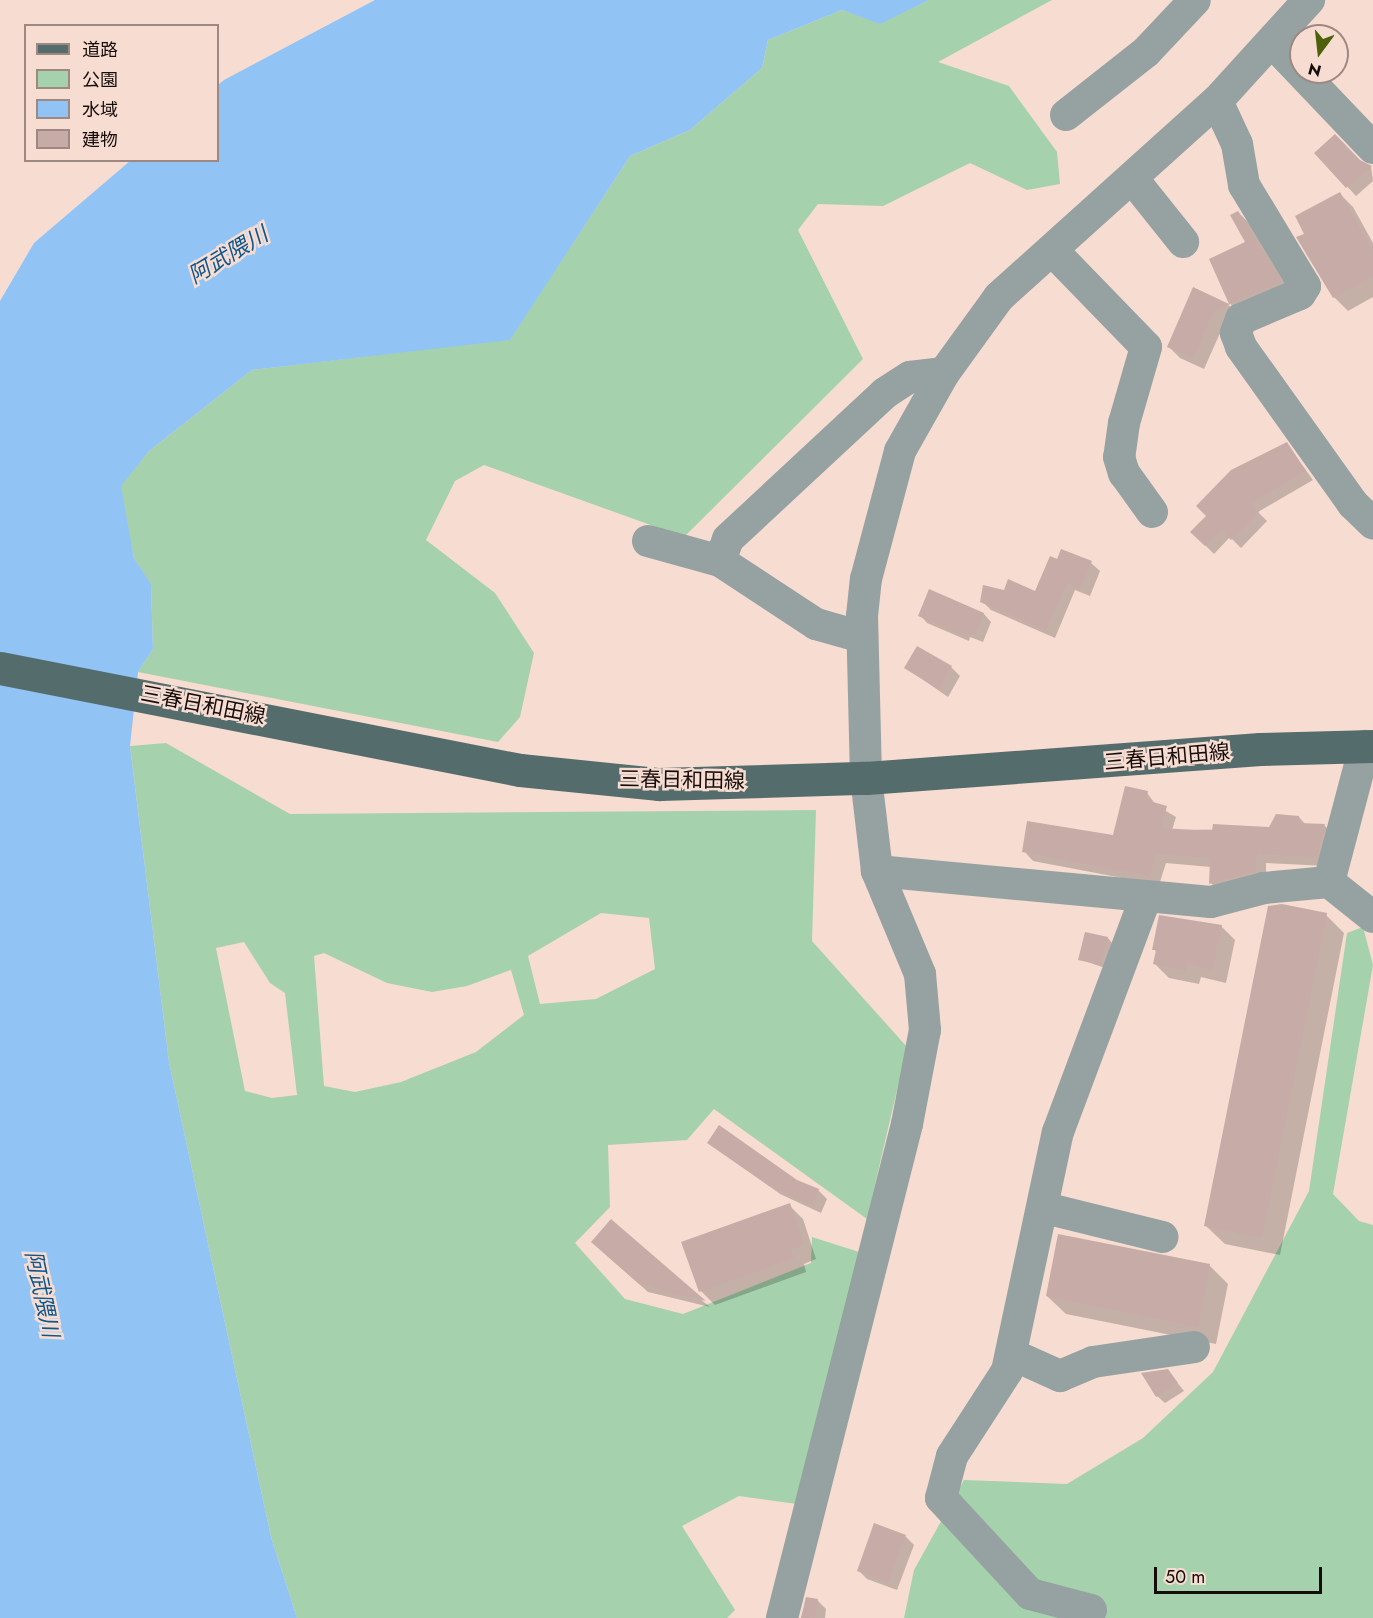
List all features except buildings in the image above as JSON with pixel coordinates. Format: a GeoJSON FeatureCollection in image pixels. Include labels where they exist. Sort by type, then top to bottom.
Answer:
{"type":"FeatureCollection","features":[{"type":"Feature","properties":{"kind":"main road","name":"三春日和田線"},"geometry":{"type":"LineString","coordinates":[[0,668],[307,725],[520,770],[658,784],[866,778],[1260,749],[1370,748]]}},
{"type":"Feature","properties":{"kind":"street"},"geometry":{"type":"LineString","coordinates":[[1066,115],[1146,52],[1196,0]]}},
{"type":"Feature","properties":{"kind":"street"},"geometry":{"type":"LineString","coordinates":[[782,1618],[907,1124],[925,1030],[920,974],[877,871],[866,778],[862,637],[866,579],[900,451],[944,373],[999,297],[1217,101],[1273,43],[1310,0]]}},
{"type":"Feature","properties":{"kind":"street"},"geometry":{"type":"LineString","coordinates":[[1273,43],[1373,148]]}},
{"type":"Feature","properties":{"kind":"street"},"geometry":{"type":"LineString","coordinates":[[1217,101],[1237,144],[1244,184],[1305,286],[1300,294],[1241,319],[1236,333],[1353,504],[1373,523]]}},
{"type":"Feature","properties":{"kind":"street"},"geometry":{"type":"LineString","coordinates":[[1132,178],[1184,242]]}},
{"type":"Feature","properties":{"kind":"street"},"geometry":{"type":"LineString","coordinates":[[1052,250],[1146,347],[1124,423],[1119,457],[1124,473],[1152,512]]}},
{"type":"Feature","properties":{"kind":"street"},"geometry":{"type":"LineString","coordinates":[[720,561],[728,539],[885,393],[910,377],[944,373]]}},
{"type":"Feature","properties":{"kind":"street"},"geometry":{"type":"LineString","coordinates":[[648,541],[720,561],[816,624],[862,637]]}},
{"type":"Feature","properties":{"kind":"street"},"geometry":{"type":"LineString","coordinates":[[1329,882],[1370,748]]}},
{"type":"Feature","properties":{"kind":"street"},"geometry":{"type":"LineString","coordinates":[[877,871],[1211,902],[1264,888],[1329,882],[1373,917]]}},
{"type":"Feature","properties":{"kind":"street"},"geometry":{"type":"LineString","coordinates":[[1091,1611],[1030,1594],[941,1498],[952,1456],[1008,1371],[1045,1208],[1058,1132],[1146,897]]}},
{"type":"Feature","properties":{"kind":"street"},"geometry":{"type":"LineString","coordinates":[[1045,1208],[1162,1237]]}},
{"type":"Feature","properties":{"kind":"street"},"geometry":{"type":"LineString","coordinates":[[1011,1354],[1060,1376],[1093,1362],[1194,1347]]}},
{"type":"Feature","properties":{"kind":"green space"},"geometry":{"type":"Polygon","coordinates":[[[929,0],[1052,0],[938,62],[1009,86],[1057,152],[1060,184],[1027,190],[970,163],[883,206],[818,204],[798,230],[863,359],[684,537],[484,465],[455,481],[426,540],[495,593],[534,653],[520,717],[498,742],[138,672],[153,649],[151,585],[134,558],[120,486],[149,451],[252,370],[510,339],[630,156],[690,130],[762,68],[768,40],[842,10],[880,23],[929,0]]]}},
{"type":"Feature","properties":{"kind":"green space"},"geometry":{"type":"Polygon","coordinates":[[[166,743],[290,814],[816,810],[812,941],[907,1047],[867,1219],[714,1109],[687,1140],[608,1145],[610,1207],[575,1243],[625,1299],[683,1314],[811,1263],[812,1237],[859,1252],[797,1504],[739,1496],[682,1526],[735,1610],[727,1618],[297,1618],[271,1537],[169,1062],[130,746],[166,743]],[[601,913],[528,956],[540,1004],[596,999],[655,969],[649,918],[601,913]],[[244,942],[216,948],[245,1091],[272,1098],[297,1095],[285,993],[270,983],[244,942]],[[324,953],[314,956],[324,1086],[355,1092],[401,1082],[476,1052],[524,1015],[511,970],[467,986],[432,992],[387,983],[324,953]]]}},
{"type":"Feature","properties":{"kind":"green space"},"geometry":{"type":"Polygon","coordinates":[[[1363,927],[1373,965],[1333,1194],[1359,1221],[1373,1225],[1373,1618],[904,1618],[914,1570],[964,1480],[1067,1484],[1143,1438],[1213,1372],[1309,1191],[1347,933],[1363,927]]]}},
{"type":"Feature","properties":{"kind":"water","name":"阿武隈川"},"geometry":{"type":"Polygon","coordinates":[[[375,0],[929,0],[880,24],[842,10],[768,40],[762,68],[690,130],[630,156],[510,340],[252,370],[149,451],[121,486],[134,558],[151,584],[153,649],[138,672],[130,746],[169,1062],[271,1537],[297,1618],[0,1618],[0,301],[34,243],[129,162],[219,162],[219,84],[375,0]]]}}]}
